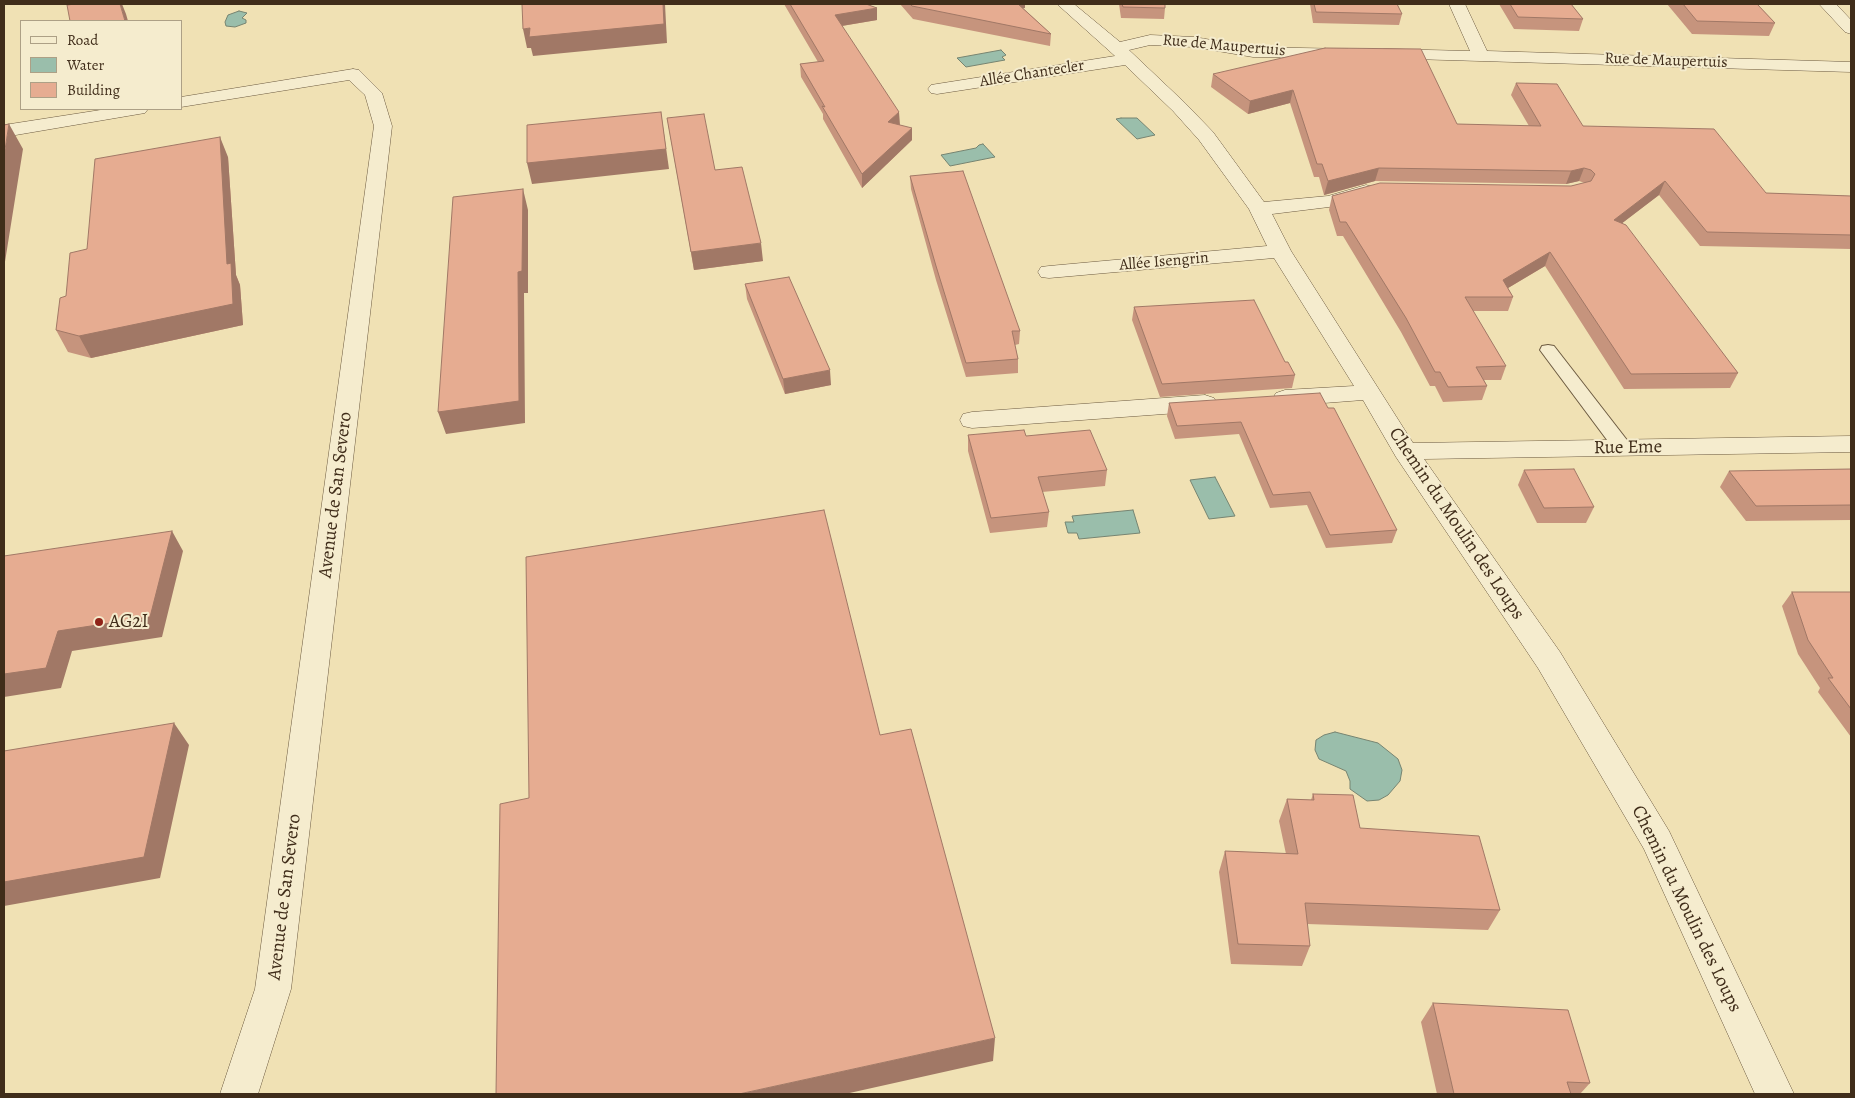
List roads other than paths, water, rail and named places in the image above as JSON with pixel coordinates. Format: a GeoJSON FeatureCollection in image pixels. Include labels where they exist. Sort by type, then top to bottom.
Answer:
{"type":"FeatureCollection","features":[{"type":"Feature","properties":{"kind":"street","name":"Chemin du Moulin des Loups"},"geometry":{"type":"LineString","coordinates":[[1065,4],[1122,53],[1206,136],[1259,209],[1280,251],[1370,392],[1405,451],[1549,660],[1657,841],[1775,1094]]}},
{"type":"Feature","properties":{"kind":"street"},"geometry":{"type":"LineString","coordinates":[[1457,4],[1471,38],[1481,56]]}},
{"type":"Feature","properties":{"kind":"street"},"geometry":{"type":"LineString","coordinates":[[1827,4],[1851,29]]}},
{"type":"Feature","properties":{"kind":"street","name":"Rue de Maupertuis"},"geometry":{"type":"LineString","coordinates":[[1122,53],[1150,40],[1194,42],[1253,52],[1851,66]]}},
{"type":"Feature","properties":{"kind":"street","name":"Allée Chantecler"},"geometry":{"type":"LineString","coordinates":[[937,90],[1122,53]]}},
{"type":"Feature","properties":{"kind":"street","name":"Avenue de San Severo"},"geometry":{"type":"LineString","coordinates":[[182,102],[353,74],[374,93],[383,126],[273,989],[238,1094]]}},
{"type":"Feature","properties":{"kind":"street"},"geometry":{"type":"LineString","coordinates":[[4,131],[133,110]]}},
{"type":"Feature","properties":{"kind":"street"},"geometry":{"type":"LineString","coordinates":[[1259,209],[1330,202],[1375,189],[1384,189]]}},
{"type":"Feature","properties":{"kind":"street","name":"Allée Isengrin"},"geometry":{"type":"LineString","coordinates":[[1049,272],[1280,251]]}},
{"type":"Feature","properties":{"kind":"street"},"geometry":{"type":"LineString","coordinates":[[1261,400],[1370,392]]}},
{"type":"Feature","properties":{"kind":"street"},"geometry":{"type":"LineString","coordinates":[[972,420],[1231,402]]}},
{"type":"Feature","properties":{"kind":"street","name":"Rue Eme"},"geometry":{"type":"LineString","coordinates":[[1405,451],[1851,444]]}},
{"type":"Feature","properties":{"kind":"lane"},"geometry":{"type":"LineString","coordinates":[[1548,350],[1623,448]]}},
{"type":"Feature","properties":{"kind":"water"},"geometry":{"type":"Polygon","coordinates":[[[239,11],[247,13],[242,18],[246,20],[246,23],[235,27],[226,26],[225,22],[228,15],[239,11]]]}},
{"type":"Feature","properties":{"kind":"water"},"geometry":{"type":"Polygon","coordinates":[[[1001,50],[1006,55],[1002,57],[1005,60],[966,67],[957,58],[1001,50]]]}},
{"type":"Feature","properties":{"kind":"water"},"geometry":{"type":"Polygon","coordinates":[[[1137,118],[1155,135],[1137,139],[1116,119],[1137,118]]]}},
{"type":"Feature","properties":{"kind":"water"},"geometry":{"type":"Polygon","coordinates":[[[983,144],[995,157],[950,166],[941,155],[976,148],[983,144]]]}},
{"type":"Feature","properties":{"kind":"water"},"geometry":{"type":"Polygon","coordinates":[[[1215,477],[1235,516],[1209,519],[1190,480],[1215,477]]]}},
{"type":"Feature","properties":{"kind":"water"},"geometry":{"type":"Polygon","coordinates":[[[1133,510],[1140,533],[1079,539],[1077,533],[1068,533],[1065,522],[1074,522],[1072,516],[1133,510]]]}},
{"type":"Feature","properties":{"kind":"water"},"geometry":{"type":"Polygon","coordinates":[[[1335,732],[1378,743],[1398,759],[1402,770],[1400,781],[1388,795],[1379,800],[1367,801],[1350,789],[1350,781],[1346,771],[1319,759],[1315,750],[1316,740],[1324,735],[1335,732]]]}},
{"type":"Feature","properties":{"kind":"place","name":"AG2I"},"geometry":{"type":"Point","coordinates":[99,622]}}]}
